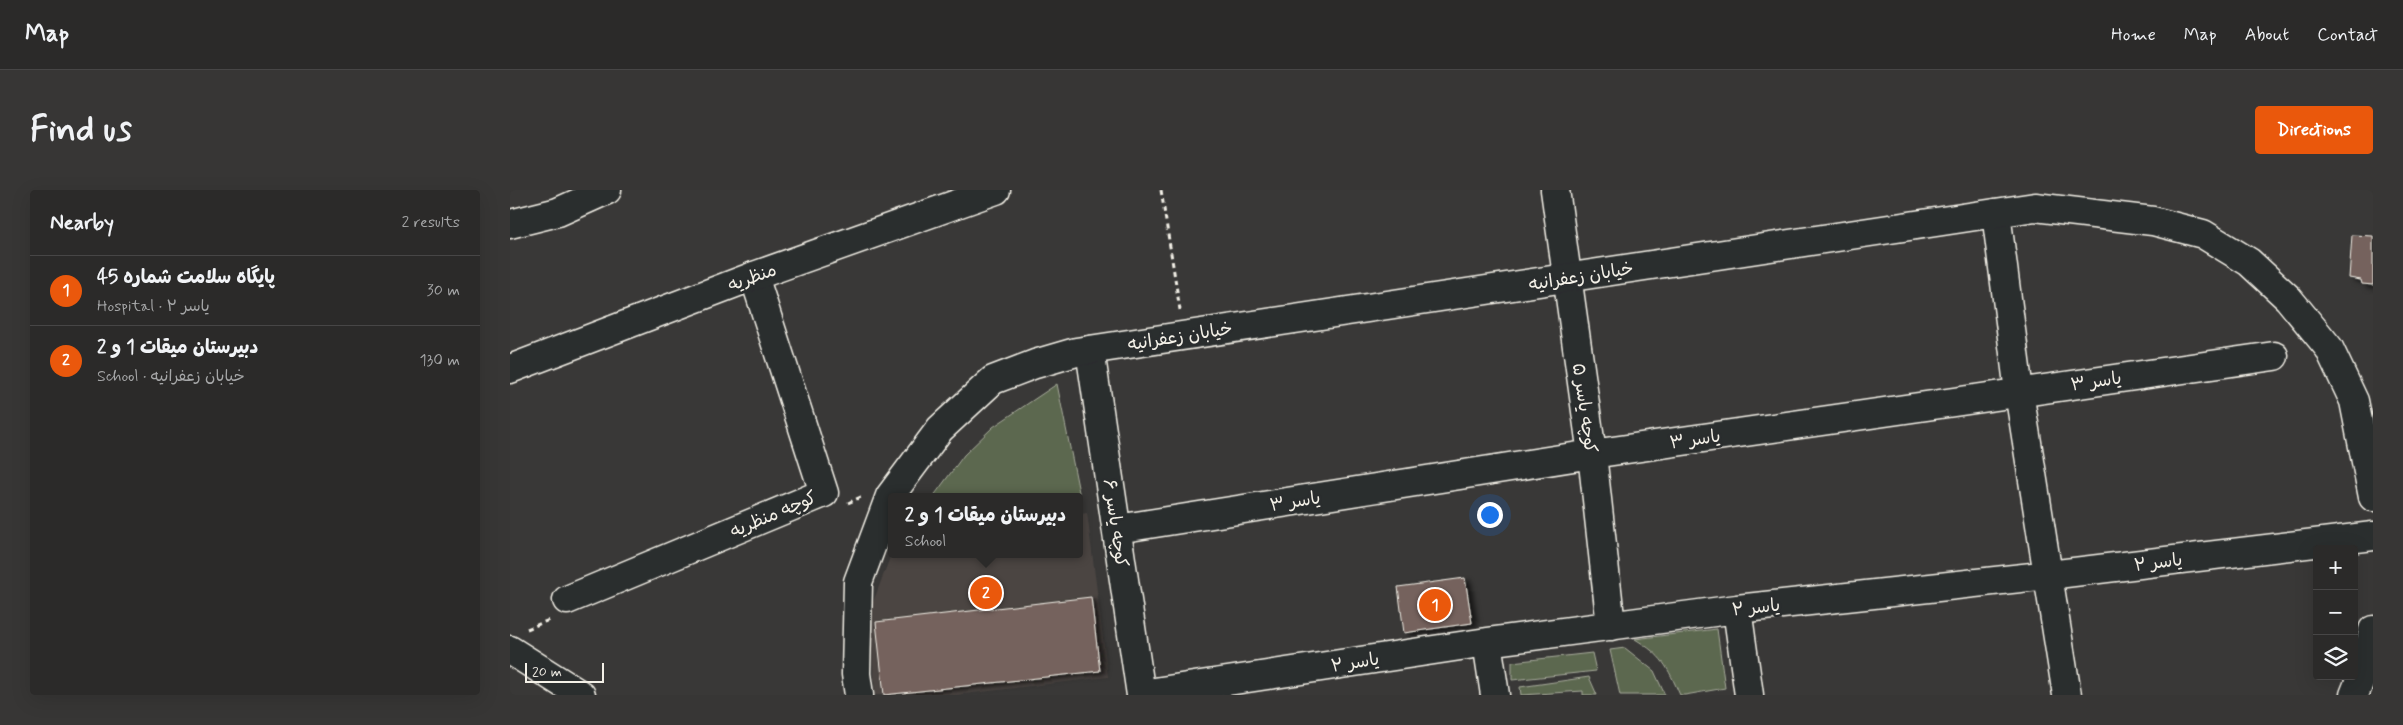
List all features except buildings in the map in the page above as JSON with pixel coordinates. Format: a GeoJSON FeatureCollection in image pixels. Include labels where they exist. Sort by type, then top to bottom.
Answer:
{"type":"FeatureCollection","features":[{"type":"Feature","properties":{"kind":"street"},"geometry":{"type":"LineString","coordinates":[[510,224],[558,212],[607,190]]}},
{"type":"Feature","properties":{"kind":"street","name":"منظریه"},"geometry":{"type":"LineString","coordinates":[[510,368],[754,276],[996,190]]}},
{"type":"Feature","properties":{"kind":"street","name":"کوچه یاسر ۵"},"geometry":{"type":"LineString","coordinates":[[1556,190],[1592,454],[1611,626]]}},
{"type":"Feature","properties":{"kind":"street","name":"خیابان زعفرانیه"},"geometry":{"type":"LineString","coordinates":[[892,493],[940,429],[993,380],[1036,364],[1090,350],[2035,207],[2153,221],[2204,234],[2249,262],[2288,298],[2329,348],[2354,401],[2373,497]]}},
{"type":"Feature","properties":{"kind":"street"},"geometry":{"type":"LineString","coordinates":[[1996,213],[2019,392],[2050,576],[2067,695]]}},
{"type":"Feature","properties":{"kind":"street","name":"کوچه منظریه"},"geometry":{"type":"LineString","coordinates":[[567,600],[824,493],[754,276]]}},
{"type":"Feature","properties":{"kind":"street","name":"کوچه یاسر ۶"},"geometry":{"type":"LineString","coordinates":[[1090,350],[1141,694]]}},
{"type":"Feature","properties":{"kind":"street","name":"یاسر ۳"},"geometry":{"type":"LineString","coordinates":[[1117,530],[1592,454],[2274,356]]}},
{"type":"Feature","properties":{"kind":"street","name":"خیابان زعفرانیه"},"geometry":{"type":"LineString","coordinates":[[859,695],[856,674],[858,582],[888,501]]}},
{"type":"Feature","properties":{"kind":"street","name":"یاسر ۲"},"geometry":{"type":"LineString","coordinates":[[1141,694],[1487,642],[1737,609],[2050,576],[2373,536]]}},
{"type":"Feature","properties":{"kind":"street"},"geometry":{"type":"LineString","coordinates":[[1737,609],[1749,695]]}},
{"type":"Feature","properties":{"kind":"street"},"geometry":{"type":"LineString","coordinates":[[2354,695],[2366,665],[2373,630]]}},
{"type":"Feature","properties":{"kind":"street"},"geometry":{"type":"LineString","coordinates":[[514,641],[567,691]]}},
{"type":"Feature","properties":{"kind":"street"},"geometry":{"type":"LineString","coordinates":[[1487,642],[1495,695]]}},
{"type":"Feature","properties":{"kind":"path"},"geometry":{"type":"LineString","coordinates":[[1161,190],[1184,336]]}},
{"type":"Feature","properties":{"kind":"path"},"geometry":{"type":"LineString","coordinates":[[514,641],[563,615],[567,600]]}},
{"type":"Feature","properties":{"kind":"shaded area"},"geometry":{"type":"Polygon","coordinates":[[[1087,513],[1108,677],[956,695],[875,695],[869,613],[890,558],[1083,558],[1083,514],[1087,513]]]}},
{"type":"Feature","properties":{"kind":"green space"},"geometry":{"type":"Polygon","coordinates":[[[1057,384],[1079,493],[936,493],[964,455],[993,427],[1057,384]]]}},
{"type":"Feature","properties":{"kind":"green space"},"geometry":{"type":"Polygon","coordinates":[[[1717,629],[1725,688],[1685,695],[1680,695],[1663,662],[1652,651],[1635,639],[1717,629]]]}},
{"type":"Feature","properties":{"kind":"green space"},"geometry":{"type":"Polygon","coordinates":[[[1625,648],[1654,671],[1665,695],[1620,695],[1610,650],[1625,648]]]}},
{"type":"Feature","properties":{"kind":"green space"},"geometry":{"type":"Polygon","coordinates":[[[1592,653],[1596,671],[1512,680],[1512,662],[1592,653]]]}},
{"type":"Feature","properties":{"kind":"green space"},"geometry":{"type":"Polygon","coordinates":[[[1589,677],[1597,695],[1583,695],[1583,691],[1521,695],[1520,687],[1589,677]]]}},
{"type":"Feature","properties":{"kind":"place","name":"دبیرستان میقات 1 و 2"},"geometry":{"type":"Point","coordinates":[986,593]}},
{"type":"Feature","properties":{"kind":"place","name":"پایگاه سلامت شماره 45"},"geometry":{"type":"Point","coordinates":[1435,605]}}]}
